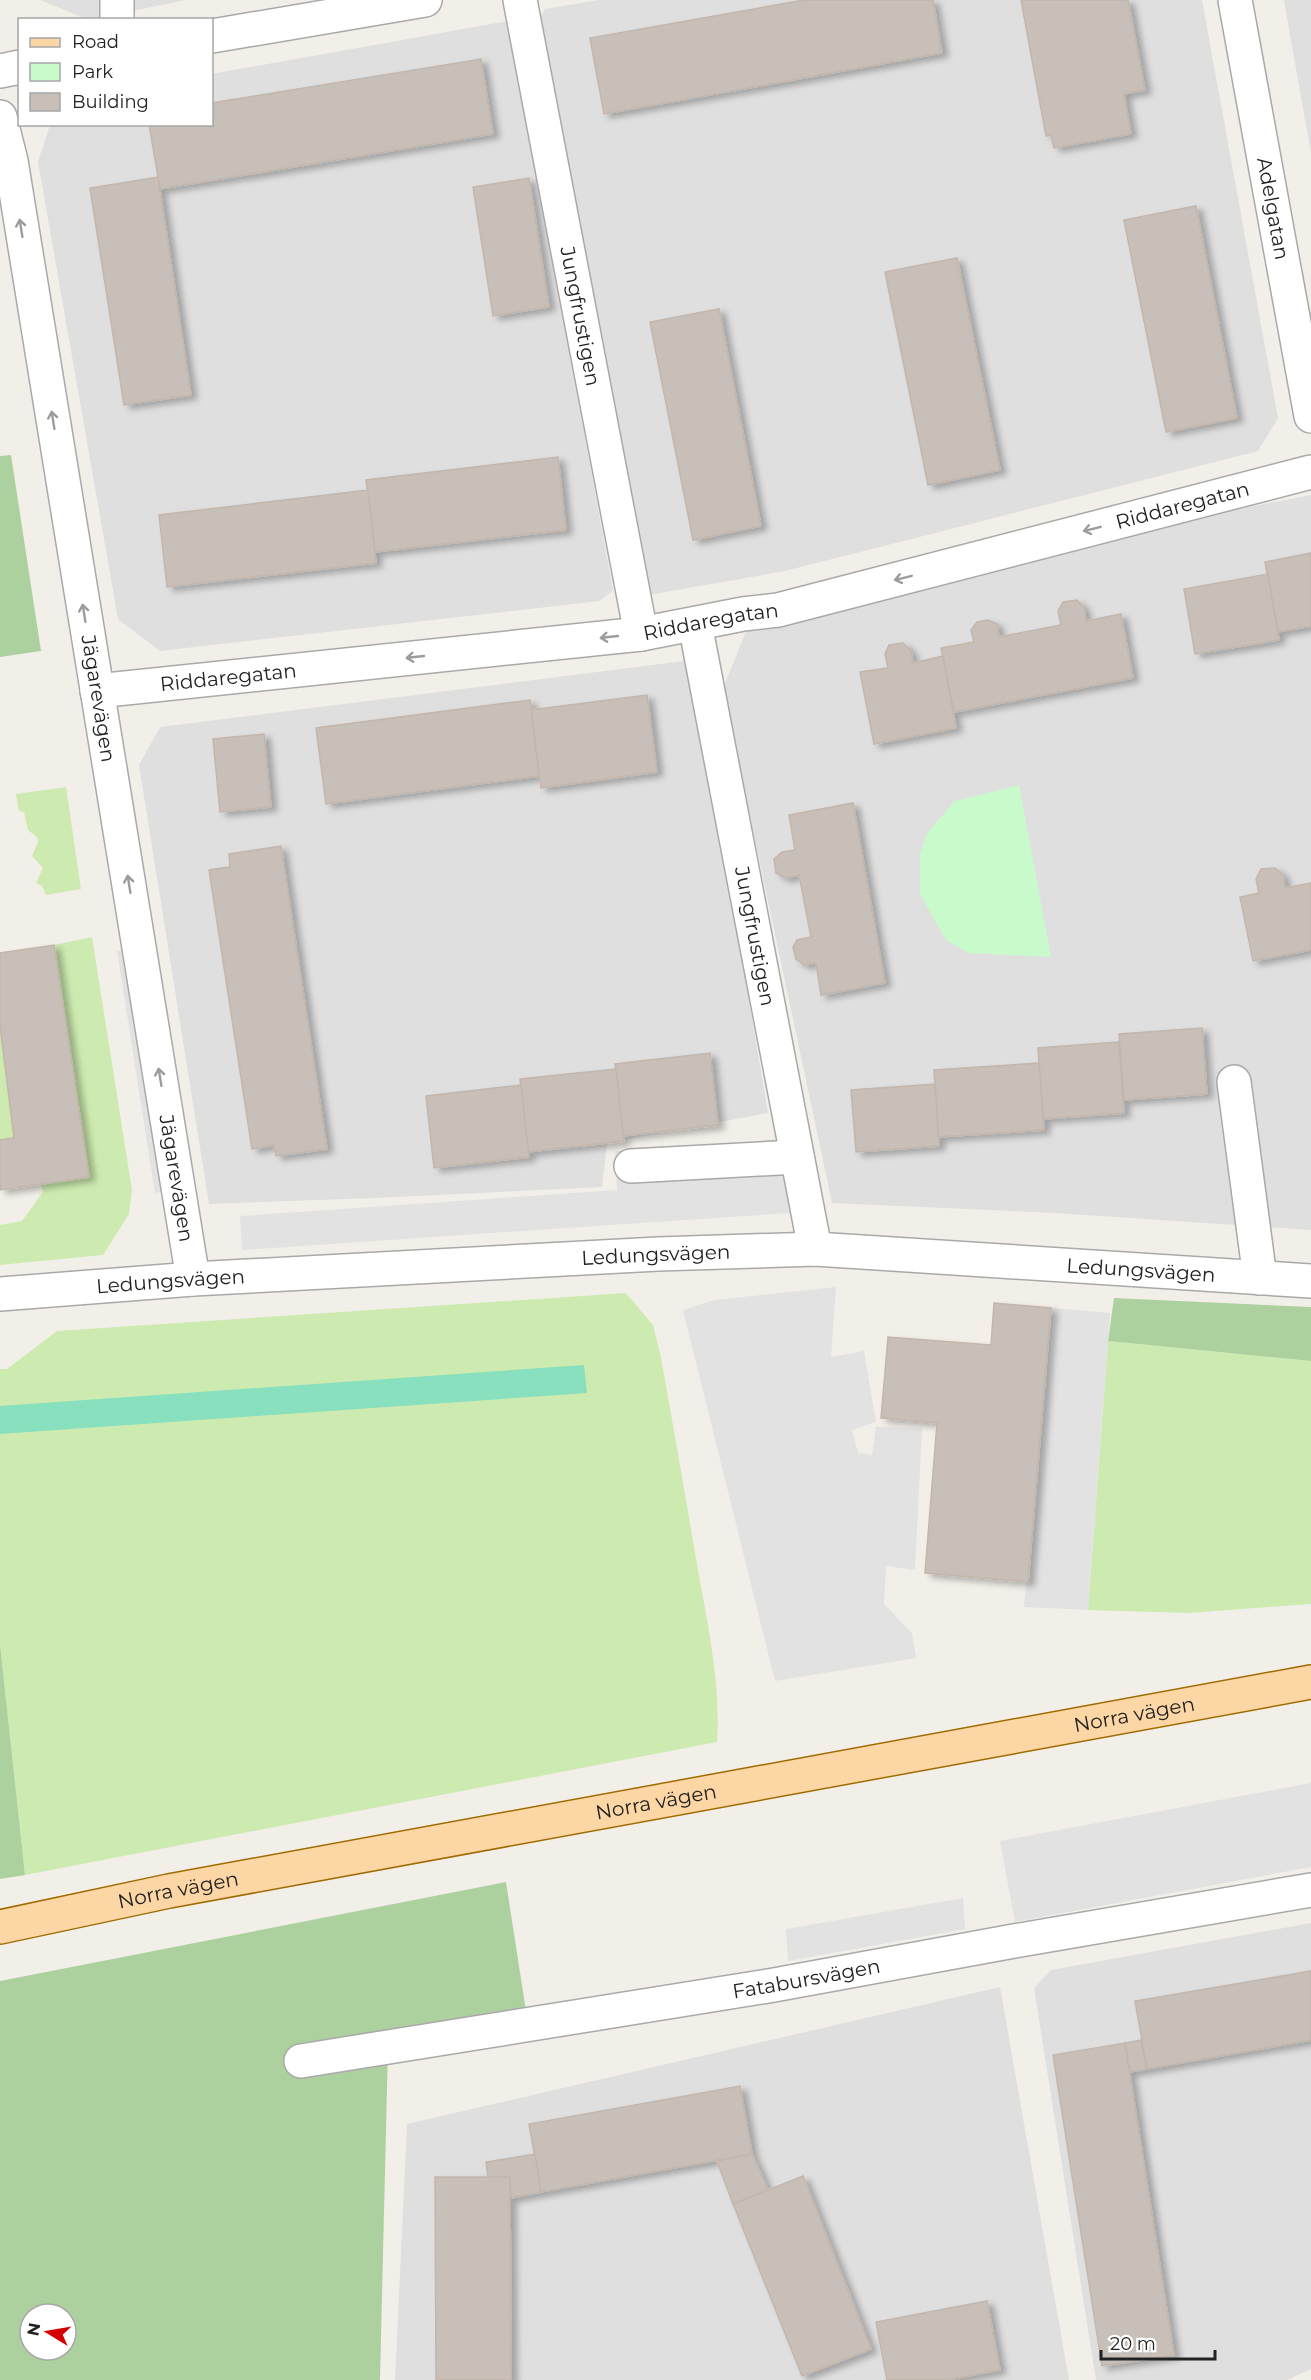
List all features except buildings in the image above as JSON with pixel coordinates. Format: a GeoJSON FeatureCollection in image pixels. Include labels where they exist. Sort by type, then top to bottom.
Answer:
{"type":"FeatureCollection","features":[{"type":"Feature","properties":{"kind":"main road","name":"Norra vägen"},"geometry":{"type":"LineString","coordinates":[[0,1927],[180,1889],[1311,1682]]}},
{"type":"Feature","properties":{"kind":"street"},"geometry":{"type":"LineString","coordinates":[[117,0],[117,18]]}},
{"type":"Feature","properties":{"kind":"street"},"geometry":{"type":"LineString","coordinates":[[213,36],[425,0]]}},
{"type":"Feature","properties":{"kind":"street","name":"Jungfrustigen"},"geometry":{"type":"LineString","coordinates":[[520,0],[641,634]]}},
{"type":"Feature","properties":{"kind":"street","name":"Adelgatan"},"geometry":{"type":"LineString","coordinates":[[1234,0],[1311,416]]}},
{"type":"Feature","properties":{"kind":"street"},"geometry":{"type":"LineString","coordinates":[[0,71],[18,67]]}},
{"type":"Feature","properties":{"kind":"street","name":"Jägarevägen"},"geometry":{"type":"LineString","coordinates":[[0,117],[10,161],[193,1280]]}},
{"type":"Feature","properties":{"kind":"street","name":"Riddaregatan"},"geometry":{"type":"LineString","coordinates":[[97,691],[641,634],[778,610],[1311,472]]}},
{"type":"Feature","properties":{"kind":"street","name":"Jungfrustigen"},"geometry":{"type":"LineString","coordinates":[[694,624],[815,1249]]}},
{"type":"Feature","properties":{"kind":"street"},"geometry":{"type":"LineString","coordinates":[[1234,1082],[1260,1278]]}},
{"type":"Feature","properties":{"kind":"street"},"geometry":{"type":"LineString","coordinates":[[631,1166],[797,1157]]}},
{"type":"Feature","properties":{"kind":"street","name":"Ledungsvägen"},"geometry":{"type":"LineString","coordinates":[[0,1294],[193,1280],[658,1254],[815,1249],[1311,1281]]}},
{"type":"Feature","properties":{"kind":"street","name":"Fatabursvägen"},"geometry":{"type":"LineString","coordinates":[[301,2061],[774,1985],[1311,1890]]}},
{"type":"Feature","properties":{"kind":"shaded area"},"geometry":{"type":"Polygon","coordinates":[[[40,0],[186,0],[99,18],[84,18],[40,0]]]}},
{"type":"Feature","properties":{"kind":"shaded area"},"geometry":{"type":"Polygon","coordinates":[[[598,0],[1202,0],[1278,418],[1258,451],[785,571],[643,596],[534,28],[545,9],[598,0]]]}},
{"type":"Feature","properties":{"kind":"shaded area"},"geometry":{"type":"Polygon","coordinates":[[[1284,0],[1311,0],[1311,154],[1284,0]]]}},
{"type":"Feature","properties":{"kind":"shaded area"},"geometry":{"type":"Polygon","coordinates":[[[508,21],[613,590],[600,601],[160,651],[118,619],[38,162],[50,126],[213,126],[213,74],[508,21]]]}},
{"type":"Feature","properties":{"kind":"shaded area"},"geometry":{"type":"Polygon","coordinates":[[[1311,495],[1311,1230],[1055,1213],[832,1203],[723,689],[746,631],[1121,532],[1311,495]]]}},
{"type":"Feature","properties":{"kind":"shaded area"},"geometry":{"type":"Polygon","coordinates":[[[692,660],[768,1113],[607,1143],[602,1187],[209,1204],[139,765],[160,727],[692,660]]]}},
{"type":"Feature","properties":{"kind":"shaded area"},"geometry":{"type":"Polygon","coordinates":[[[127,950],[165,1191],[155,1193],[117,951],[127,950]]]}},
{"type":"Feature","properties":{"kind":"shaded area"},"geometry":{"type":"Polygon","coordinates":[[[784,1139],[789,1213],[242,1250],[240,1216],[617,1190],[615,1151],[784,1139]]]}},
{"type":"Feature","properties":{"kind":"shaded area"},"geometry":{"type":"Polygon","coordinates":[[[836,1287],[831,1357],[864,1351],[876,1422],[852,1430],[858,1453],[872,1455],[876,1427],[922,1428],[915,1570],[886,1566],[884,1604],[912,1633],[916,1658],[775,1681],[683,1310],[714,1300],[836,1287]]]}},
{"type":"Feature","properties":{"kind":"shaded area"},"geometry":{"type":"Polygon","coordinates":[[[1051,1308],[1110,1313],[1088,1610],[1024,1607],[1051,1308]]]}},
{"type":"Feature","properties":{"kind":"shaded area"},"geometry":{"type":"Polygon","coordinates":[[[1311,1783],[1311,1867],[1015,1922],[1000,1841],[1311,1783]]]}},
{"type":"Feature","properties":{"kind":"shaded area"},"geometry":{"type":"Polygon","coordinates":[[[963,1898],[965,1929],[788,1961],[786,1929],[963,1898]]]}},
{"type":"Feature","properties":{"kind":"shaded area"},"geometry":{"type":"Polygon","coordinates":[[[1311,1923],[1311,2369],[1287,2380],[1096,2380],[1034,1988],[1051,1970],[1311,1923]]]}},
{"type":"Feature","properties":{"kind":"shaded area"},"geometry":{"type":"Polygon","coordinates":[[[1000,1987],[1069,2380],[395,2380],[407,2124],[1000,1987]]]}},
{"type":"Feature","properties":{"kind":"green space"},"geometry":{"type":"Polygon","coordinates":[[[11,455],[41,651],[0,657],[0,456],[11,455]]]}},
{"type":"Feature","properties":{"kind":"green space"},"geometry":{"type":"Polygon","coordinates":[[[1019,785],[1051,957],[968,953],[946,940],[920,894],[920,855],[927,833],[955,801],[1019,785]]]}},
{"type":"Feature","properties":{"kind":"green space"},"geometry":{"type":"Polygon","coordinates":[[[66,787],[81,889],[46,895],[42,886],[36,883],[43,868],[32,856],[38,842],[37,837],[28,830],[24,812],[19,811],[16,794],[66,787]]]}},
{"type":"Feature","properties":{"kind":"green space"},"geometry":{"type":"Polygon","coordinates":[[[92,937],[132,1190],[129,1214],[103,1255],[0,1265],[0,1225],[22,1221],[43,1192],[41,1184],[89,1176],[54,945],[92,937]]]}},
{"type":"Feature","properties":{"kind":"green space"},"geometry":{"type":"Polygon","coordinates":[[[0,1026],[14,1138],[0,1140],[0,1026]]]}},
{"type":"Feature","properties":{"kind":"green space"},"geometry":{"type":"Polygon","coordinates":[[[626,1293],[653,1325],[661,1358],[713,1656],[717,1699],[717,1742],[25,1875],[0,1644],[0,1369],[7,1369],[57,1331],[626,1293]]]}},
{"type":"Feature","properties":{"kind":"green space"},"geometry":{"type":"Polygon","coordinates":[[[1114,1298],[1311,1307],[1311,1361],[1108,1341],[1114,1298]]]}},
{"type":"Feature","properties":{"kind":"green space"},"geometry":{"type":"Polygon","coordinates":[[[1108,1341],[1311,1361],[1311,1604],[1188,1613],[1088,1610],[1108,1341]]]}},
{"type":"Feature","properties":{"kind":"green space"},"geometry":{"type":"Polygon","coordinates":[[[584,1365],[587,1393],[0,1434],[0,1406],[584,1365]]]}},
{"type":"Feature","properties":{"kind":"green space"},"geometry":{"type":"Polygon","coordinates":[[[0,1644],[25,1875],[0,1879],[0,1644]]]}},
{"type":"Feature","properties":{"kind":"green space"},"geometry":{"type":"Polygon","coordinates":[[[506,1882],[528,2024],[388,2047],[380,2380],[0,2380],[0,1981],[506,1882]]]}}]}
